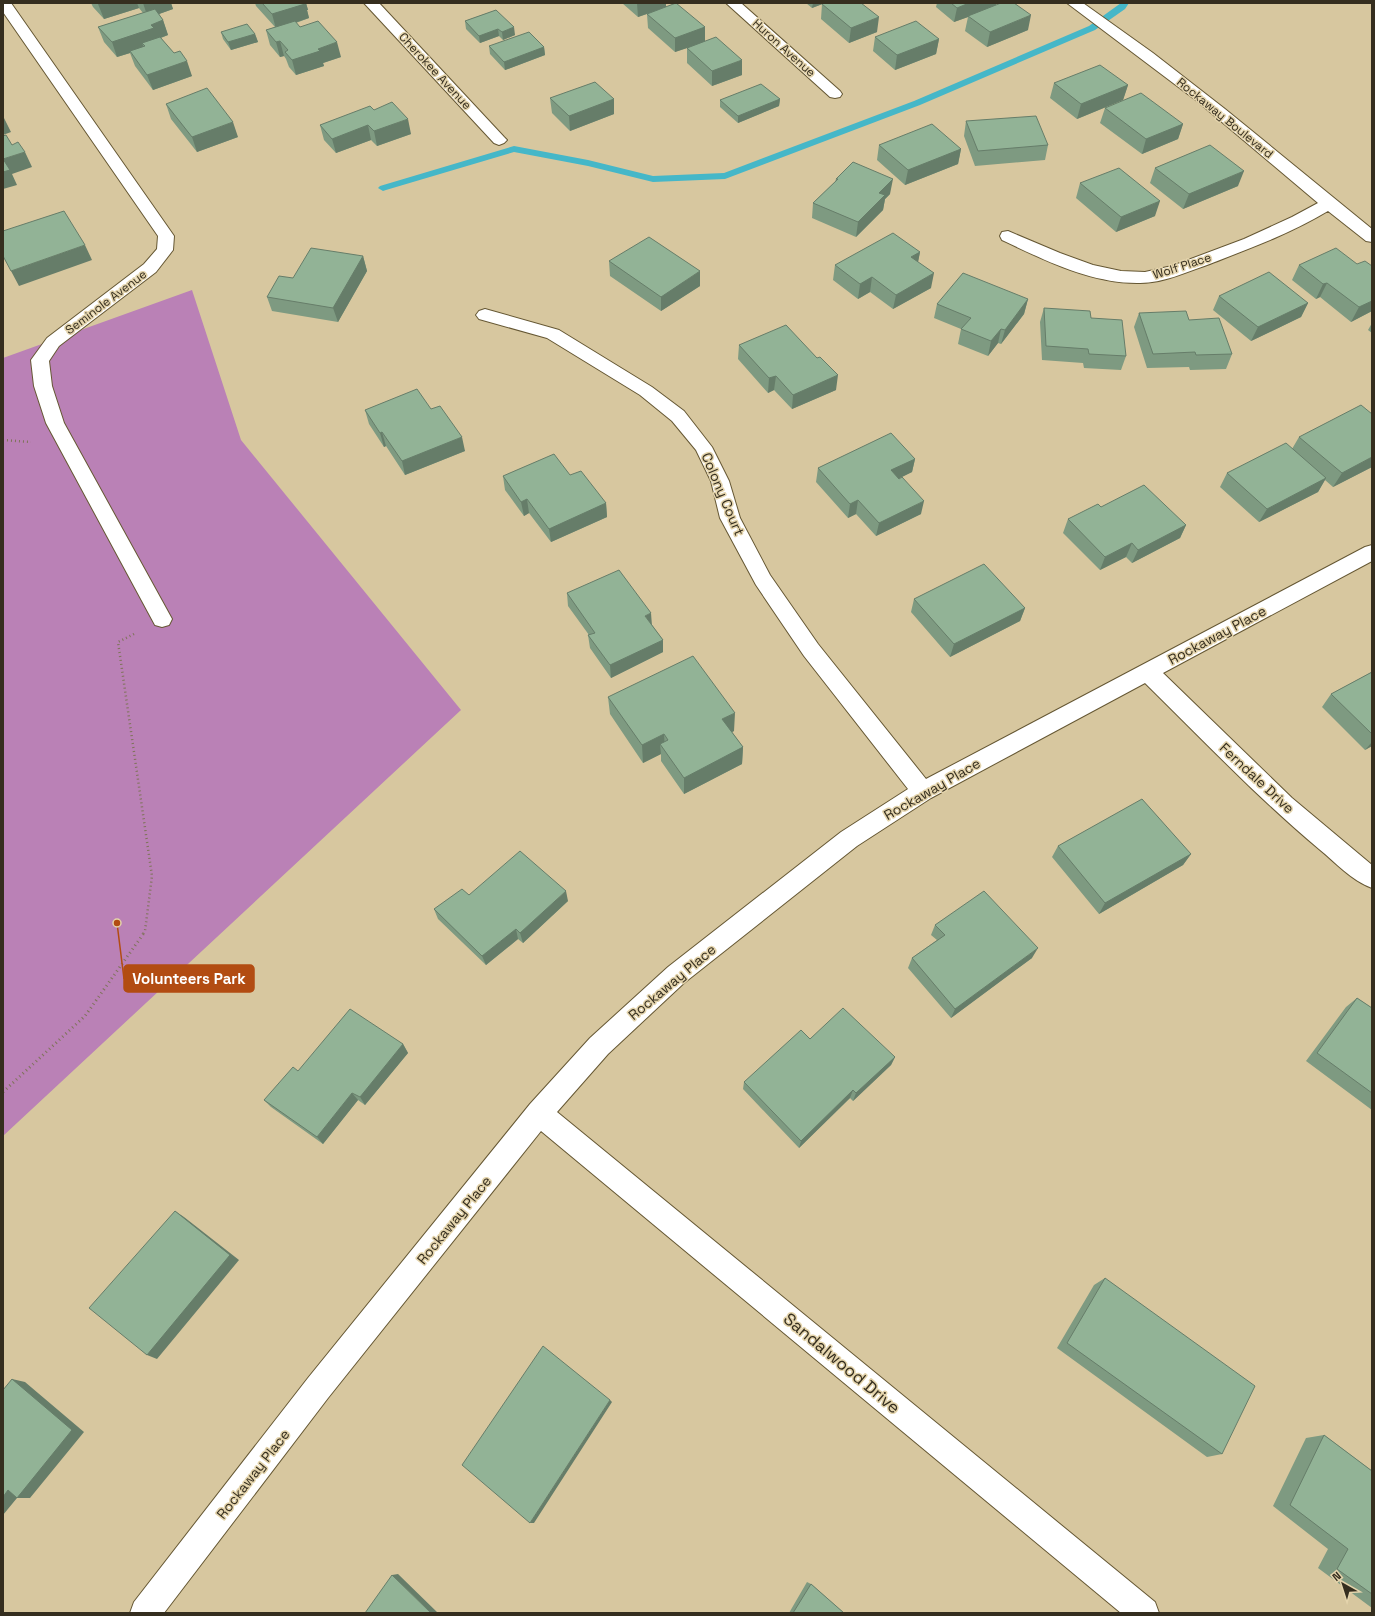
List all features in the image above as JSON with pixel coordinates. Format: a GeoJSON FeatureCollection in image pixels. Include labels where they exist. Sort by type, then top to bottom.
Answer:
{"type":"FeatureCollection","features":[{"type":"Feature","properties":{"kind":"street","name":"Seminole Avenue"},"geometry":{"type":"LineString","coordinates":[[4,3],[166,236],[165,250],[150,268],[53,342],[40,360],[42,386],[55,423],[162,619]]}},
{"type":"Feature","properties":{"kind":"street","name":"Cherokee Avenue"},"geometry":{"type":"LineString","coordinates":[[371,3],[499,140]]}},
{"type":"Feature","properties":{"kind":"street","name":"Huron Avenue"},"geometry":{"type":"LineString","coordinates":[[733,3],[835,94]]}},
{"type":"Feature","properties":{"kind":"street","name":"Rockaway Boulevard"},"geometry":{"type":"LineString","coordinates":[[1077,5],[1140,50],[1220,112],[1328,204],[1372,237]]}},
{"type":"Feature","properties":{"kind":"street","name":"Wolf Place"},"geometry":{"type":"LineString","coordinates":[[1008,236],[1032,248],[1071,263],[1114,276],[1136,278],[1158,277],[1224,253],[1266,235],[1309,216],[1328,204]]}},
{"type":"Feature","properties":{"kind":"street","name":"Colony Court"},"geometry":{"type":"LineString","coordinates":[[485,315],[553,334],[646,391],[678,416],[703,447],[720,481],[730,518],[763,580],[811,650],[923,791]]}},
{"type":"Feature","properties":{"kind":"street","name":"Rockaway Place"},"geometry":{"type":"LineString","coordinates":[[145,1613],[318,1388],[539,1113],[599,1046],[676,976],[849,839],[923,791],[1372,552]]}},
{"type":"Feature","properties":{"kind":"street","name":"Ferndale Drive"},"geometry":{"type":"LineString","coordinates":[[1148,672],[1265,788],[1344,857],[1372,878]]}},
{"type":"Feature","properties":{"kind":"street","name":"Sandalwood Drive"},"geometry":{"type":"LineString","coordinates":[[539,1113],[1144,1613]]}},
{"type":"Feature","properties":{"kind":"path"},"geometry":{"type":"LineString","coordinates":[[3,1092],[85,1016],[145,931],[152,876],[118,642],[162,619]]}},
{"type":"Feature","properties":{"kind":"shaded area"},"geometry":{"type":"Polygon","coordinates":[[[192,290],[241,440],[461,710],[3,1136],[3,358],[192,290]]]}},
{"type":"Feature","properties":{"kind":"building"},"geometry":{"type":"Polygon","coordinates":[[[262,3],[304,3],[305,4],[272,14],[262,3]]]}},
{"type":"Feature","properties":{"kind":"building"},"geometry":{"type":"Polygon","coordinates":[[[676,3],[705,27],[675,38],[647,14],[676,3]]]}},
{"type":"Feature","properties":{"kind":"building"},"geometry":{"type":"Polygon","coordinates":[[[861,3],[879,17],[851,28],[822,4],[861,3]]]}},
{"type":"Feature","properties":{"kind":"building"},"geometry":{"type":"Polygon","coordinates":[[[951,3],[969,3],[957,8],[951,3]]]}},
{"type":"Feature","properties":{"kind":"building"},"geometry":{"type":"Polygon","coordinates":[[[1001,3],[1014,3],[1031,15],[990,32],[968,16],[1001,3]]]}},
{"type":"Feature","properties":{"kind":"building"},"geometry":{"type":"Polygon","coordinates":[[[155,9],[163,20],[151,25],[154,28],[112,42],[98,27],[155,9]]]}},
{"type":"Feature","properties":{"kind":"building"},"geometry":{"type":"Polygon","coordinates":[[[496,10],[514,27],[502,32],[498,29],[479,36],[465,21],[496,10]]]}},
{"type":"Feature","properties":{"kind":"building"},"geometry":{"type":"Polygon","coordinates":[[[295,21],[300,27],[318,21],[337,42],[318,49],[320,51],[292,60],[285,52],[288,50],[280,41],[276,42],[266,30],[295,21]]]}},
{"type":"Feature","properties":{"kind":"building"},"geometry":{"type":"Polygon","coordinates":[[[916,21],[939,39],[897,55],[875,37],[916,21]]]}},
{"type":"Feature","properties":{"kind":"building"},"geometry":{"type":"Polygon","coordinates":[[[247,24],[255,34],[228,42],[221,32],[247,24]]]}},
{"type":"Feature","properties":{"kind":"building"},"geometry":{"type":"Polygon","coordinates":[[[529,32],[544,47],[504,62],[489,46],[529,32]]]}},
{"type":"Feature","properties":{"kind":"building"},"geometry":{"type":"Polygon","coordinates":[[[160,37],[174,53],[180,51],[187,61],[147,75],[130,51],[145,46],[142,43],[160,37]]]}},
{"type":"Feature","properties":{"kind":"building"},"geometry":{"type":"Polygon","coordinates":[[[716,37],[742,60],[712,71],[687,48],[716,37]]]}},
{"type":"Feature","properties":{"kind":"building"},"geometry":{"type":"Polygon","coordinates":[[[1100,65],[1128,85],[1081,104],[1054,83],[1100,65]]]}},
{"type":"Feature","properties":{"kind":"building"},"geometry":{"type":"Polygon","coordinates":[[[595,82],[614,99],[569,116],[550,98],[595,82]]]}},
{"type":"Feature","properties":{"kind":"building"},"geometry":{"type":"Polygon","coordinates":[[[761,84],[780,99],[738,116],[720,100],[761,84]]]}},
{"type":"Feature","properties":{"kind":"building"},"geometry":{"type":"Polygon","coordinates":[[[207,88],[233,122],[192,137],[166,104],[207,88]]]}},
{"type":"Feature","properties":{"kind":"building"},"geometry":{"type":"Polygon","coordinates":[[[1141,93],[1183,124],[1146,139],[1105,108],[1141,93]]]}},
{"type":"Feature","properties":{"kind":"building"},"geometry":{"type":"Polygon","coordinates":[[[392,102],[408,119],[374,131],[368,125],[332,139],[320,125],[370,106],[374,110],[392,102]]]}},
{"type":"Feature","properties":{"kind":"building"},"geometry":{"type":"Polygon","coordinates":[[[1036,116],[1048,145],[978,151],[966,121],[1036,116]]]}},
{"type":"Feature","properties":{"kind":"building"},"geometry":{"type":"Polygon","coordinates":[[[932,124],[961,149],[908,170],[879,145],[932,124]]]}},
{"type":"Feature","properties":{"kind":"building"},"geometry":{"type":"Polygon","coordinates":[[[6,135],[12,145],[18,142],[25,152],[3,159],[3,136],[6,135]]]}},
{"type":"Feature","properties":{"kind":"building"},"geometry":{"type":"Polygon","coordinates":[[[1210,145],[1244,171],[1189,194],[1155,168],[1210,145]]]}},
{"type":"Feature","properties":{"kind":"building"},"geometry":{"type":"Polygon","coordinates":[[[3,159],[10,170],[3,172],[3,159]]]}},
{"type":"Feature","properties":{"kind":"building"},"geometry":{"type":"Polygon","coordinates":[[[853,162],[893,179],[879,193],[885,195],[858,222],[813,203],[853,162]]]}},
{"type":"Feature","properties":{"kind":"building"},"geometry":{"type":"Polygon","coordinates":[[[1119,168],[1160,201],[1121,217],[1080,183],[1119,168]]]}},
{"type":"Feature","properties":{"kind":"building"},"geometry":{"type":"Polygon","coordinates":[[[64,211],[85,245],[11,271],[3,256],[3,231],[64,211]]]}},
{"type":"Feature","properties":{"kind":"building"},"geometry":{"type":"Polygon","coordinates":[[[893,233],[920,252],[911,257],[934,273],[896,295],[872,277],[860,284],[835,265],[893,233]]]}},
{"type":"Feature","properties":{"kind":"building"},"geometry":{"type":"Polygon","coordinates":[[[649,237],[700,271],[661,297],[609,261],[649,237]]]}},
{"type":"Feature","properties":{"kind":"building"},"geometry":{"type":"Polygon","coordinates":[[[311,248],[363,256],[333,308],[267,297],[279,276],[293,278],[311,248]]]}},
{"type":"Feature","properties":{"kind":"building"},"geometry":{"type":"Polygon","coordinates":[[[1336,248],[1357,264],[1365,261],[1372,266],[1372,301],[1359,307],[1327,283],[1323,284],[1299,265],[1336,248]]]}},
{"type":"Feature","properties":{"kind":"building"},"geometry":{"type":"Polygon","coordinates":[[[1269,272],[1308,303],[1258,327],[1219,296],[1269,272]]]}},
{"type":"Feature","properties":{"kind":"building"},"geometry":{"type":"Polygon","coordinates":[[[963,273],[1028,299],[1005,330],[1001,329],[991,341],[961,329],[971,318],[937,304],[963,273]]]}},
{"type":"Feature","properties":{"kind":"building"},"geometry":{"type":"Polygon","coordinates":[[[1044,308],[1090,311],[1091,318],[1122,320],[1126,356],[1089,354],[1088,349],[1046,346],[1044,308]]]}},
{"type":"Feature","properties":{"kind":"building"},"geometry":{"type":"Polygon","coordinates":[[[1186,311],[1189,320],[1219,318],[1232,354],[1196,355],[1195,352],[1153,354],[1139,313],[1186,311]]]}},
{"type":"Feature","properties":{"kind":"building"},"geometry":{"type":"Polygon","coordinates":[[[786,325],[817,358],[820,357],[838,375],[793,395],[776,376],[769,378],[739,345],[786,325]]]}},
{"type":"Feature","properties":{"kind":"building"},"geometry":{"type":"Polygon","coordinates":[[[417,389],[431,409],[440,406],[462,437],[402,461],[382,432],[380,433],[365,410],[417,389]]]}},
{"type":"Feature","properties":{"kind":"building"},"geometry":{"type":"Polygon","coordinates":[[[1361,405],[1372,414],[1372,457],[1342,473],[1299,437],[1361,405]]]}},
{"type":"Feature","properties":{"kind":"building"},"geometry":{"type":"Polygon","coordinates":[[[891,433],[915,459],[891,470],[899,479],[902,477],[924,501],[879,523],[858,500],[850,504],[818,468],[891,433]]]}},
{"type":"Feature","properties":{"kind":"building"},"geometry":{"type":"Polygon","coordinates":[[[1286,443],[1326,478],[1267,509],[1227,473],[1286,443]]]}},
{"type":"Feature","properties":{"kind":"building"},"geometry":{"type":"Polygon","coordinates":[[[554,454],[570,475],[581,471],[606,503],[549,529],[527,499],[521,502],[503,476],[554,454]]]}},
{"type":"Feature","properties":{"kind":"building"},"geometry":{"type":"Polygon","coordinates":[[[1144,485],[1186,525],[1138,550],[1132,543],[1105,557],[1068,519],[1098,504],[1101,507],[1144,485]]]}},
{"type":"Feature","properties":{"kind":"building"},"geometry":{"type":"Polygon","coordinates":[[[984,564],[1025,608],[954,644],[914,599],[984,564]]]}},
{"type":"Feature","properties":{"kind":"building"},"geometry":{"type":"Polygon","coordinates":[[[619,570],[651,613],[645,616],[663,640],[610,665],[588,635],[595,633],[567,593],[619,570]]]}},
{"type":"Feature","properties":{"kind":"building"},"geometry":{"type":"Polygon","coordinates":[[[693,656],[735,713],[722,719],[743,747],[684,778],[660,744],[668,740],[664,734],[642,745],[608,697],[693,656]]]}},
{"type":"Feature","properties":{"kind":"building"},"geometry":{"type":"Polygon","coordinates":[[[1372,672],[1372,734],[1331,694],[1372,672]]]}},
{"type":"Feature","properties":{"kind":"building"},"geometry":{"type":"Polygon","coordinates":[[[1142,799],[1191,854],[1105,903],[1058,846],[1142,799]]]}},
{"type":"Feature","properties":{"kind":"building"},"geometry":{"type":"Polygon","coordinates":[[[520,851],[566,891],[520,933],[516,929],[482,956],[434,909],[462,889],[469,895],[520,851]]]}},
{"type":"Feature","properties":{"kind":"building"},"geometry":{"type":"Polygon","coordinates":[[[984,891],[1038,948],[955,1009],[912,958],[945,935],[935,925],[984,891]]]}},
{"type":"Feature","properties":{"kind":"building"},"geometry":{"type":"Polygon","coordinates":[[[1357,998],[1372,1008],[1372,1093],[1317,1053],[1357,998]]]}},
{"type":"Feature","properties":{"kind":"building"},"geometry":{"type":"Polygon","coordinates":[[[843,1008],[895,1057],[856,1093],[853,1090],[801,1141],[744,1082],[801,1030],[810,1039],[843,1008]]]}},
{"type":"Feature","properties":{"kind":"building"},"geometry":{"type":"Polygon","coordinates":[[[350,1009],[403,1044],[360,1097],[352,1093],[317,1137],[264,1100],[293,1067],[298,1071],[350,1009]]]}},
{"type":"Feature","properties":{"kind":"building"},"geometry":{"type":"Polygon","coordinates":[[[175,1211],[230,1255],[147,1355],[89,1308],[175,1211]]]}},
{"type":"Feature","properties":{"kind":"building"},"geometry":{"type":"Polygon","coordinates":[[[1105,1278],[1255,1386],[1222,1454],[1067,1343],[1105,1278]]]}},
{"type":"Feature","properties":{"kind":"building"},"geometry":{"type":"Polygon","coordinates":[[[543,1346],[610,1400],[530,1523],[462,1465],[543,1346]]]}},
{"type":"Feature","properties":{"kind":"building"},"geometry":{"type":"Polygon","coordinates":[[[12,1379],[72,1430],[17,1498],[8,1490],[3,1497],[3,1390],[12,1379]]]}},
{"type":"Feature","properties":{"kind":"building"},"geometry":{"type":"Polygon","coordinates":[[[1324,1435],[1372,1471],[1372,1594],[1337,1569],[1348,1549],[1290,1505],[1324,1435]]]}},
{"type":"Feature","properties":{"kind":"building"},"geometry":{"type":"Polygon","coordinates":[[[392,1575],[431,1613],[365,1613],[392,1575]]]}},
{"type":"Feature","properties":{"kind":"building"},"geometry":{"type":"Polygon","coordinates":[[[811,1584],[844,1613],[793,1613],[811,1584]]]}},
{"type":"Feature","properties":{"kind":"waterway"},"geometry":{"type":"LineString","coordinates":[[383,188],[514,149],[588,163],[653,179],[725,176],[917,103],[1092,28],[1122,7],[1125,3]]}},
{"type":"Feature","properties":{"kind":"place","name":"Volunteers Park"},"geometry":{"type":"Point","coordinates":[117,923]}}]}
